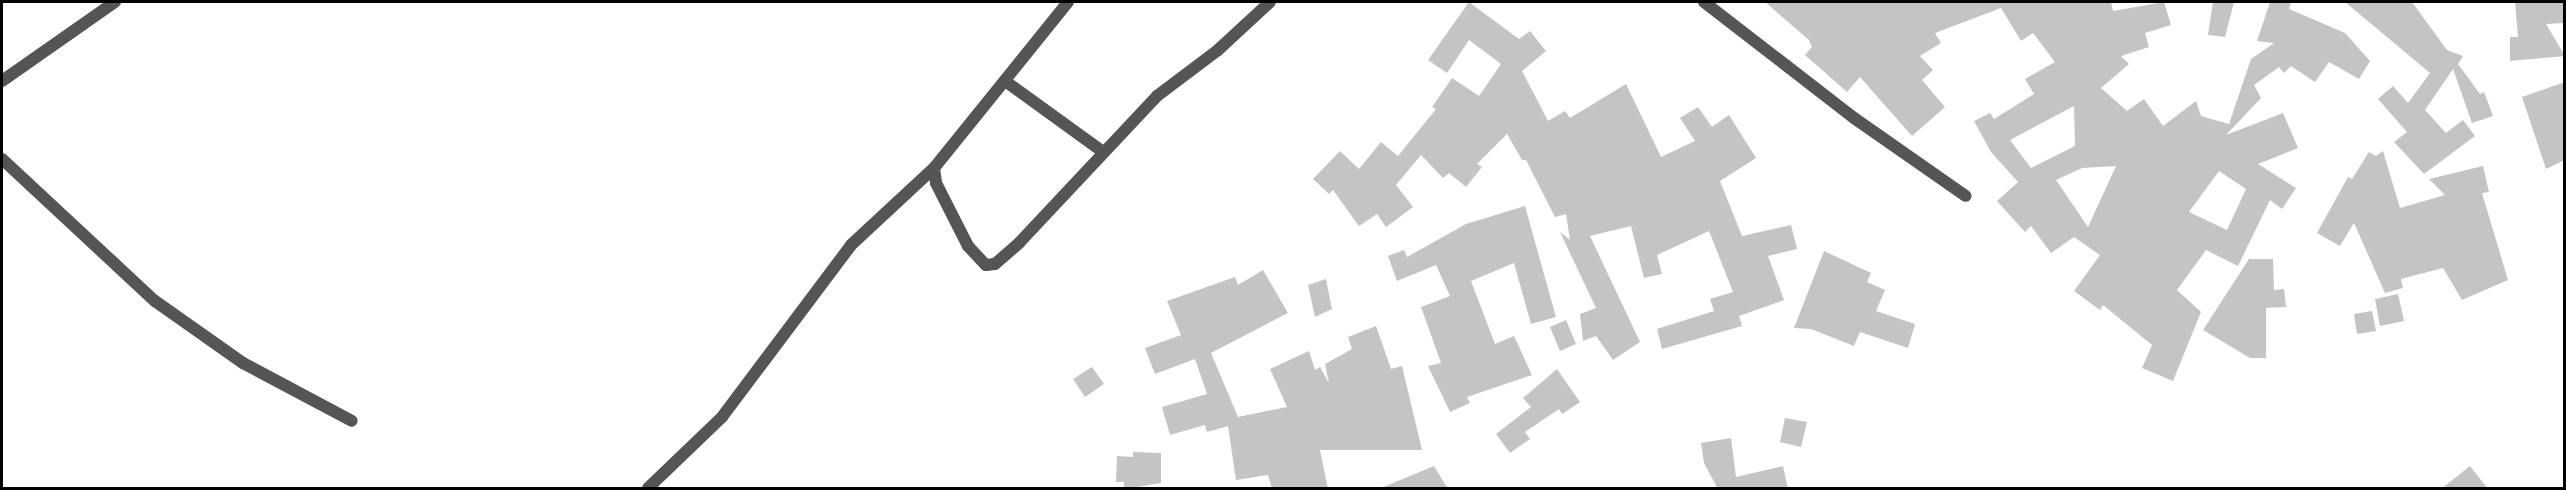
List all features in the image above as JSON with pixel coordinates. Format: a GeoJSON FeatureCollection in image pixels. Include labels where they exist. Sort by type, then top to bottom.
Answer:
{"type":"FeatureCollection","features":[{"type":"Feature","properties":{"kind":"street"},"geometry":{"type":"LineString","coordinates":[[2,81],[115,2]]}},
{"type":"Feature","properties":{"kind":"street"},"geometry":{"type":"LineString","coordinates":[[648,489],[722,417],[851,245],[934,168],[1068,2]]}},
{"type":"Feature","properties":{"kind":"street"},"geometry":{"type":"LineString","coordinates":[[934,168],[936,183],[968,246],[986,265],[995,264],[1019,243],[1157,96],[1218,50],[1270,2]]}},
{"type":"Feature","properties":{"kind":"street"},"geometry":{"type":"LineString","coordinates":[[1704,2],[1854,118],[1966,196]]}},
{"type":"Feature","properties":{"kind":"street"},"geometry":{"type":"LineString","coordinates":[[1005,81],[1102,152]]}},
{"type":"Feature","properties":{"kind":"street"},"geometry":{"type":"LineString","coordinates":[[2,159],[155,301],[243,363],[352,421]]}},
{"type":"Feature","properties":{"kind":"building"},"geometry":{"type":"Polygon","coordinates":[[[1469,2],[1519,39],[1530,31],[1546,51],[1522,71],[1548,121],[1565,111],[1570,118],[1626,84],[1661,157],[1695,141],[1680,118],[1698,107],[1712,127],[1729,115],[1756,158],[1720,181],[1742,236],[1791,225],[1797,249],[1768,256],[1784,300],[1739,316],[1742,326],[1662,349],[1657,329],[1714,311],[1710,299],[1733,292],[1709,231],[1657,255],[1662,274],[1644,278],[1631,226],[1590,236],[1640,342],[1613,360],[1596,336],[1583,341],[1580,314],[1596,308],[1560,232],[1570,240],[1566,214],[1555,217],[1526,160],[1522,160],[1507,134],[1477,164],[1482,167],[1466,187],[1449,173],[1443,178],[1421,155],[1396,185],[1413,207],[1386,227],[1377,214],[1359,226],[1333,190],[1329,194],[1313,179],[1340,151],[1359,169],[1381,142],[1398,156],[1436,109],[1432,107],[1452,78],[1479,96],[1501,64],[1469,40],[1447,73],[1428,60],[1469,2]]]}},
{"type":"Feature","properties":{"kind":"building"},"geometry":{"type":"Polygon","coordinates":[[[1765,2],[2111,2],[2113,11],[2164,2],[2171,25],[2145,33],[2149,47],[2121,56],[2129,64],[2101,88],[2127,111],[2144,99],[2163,126],[2196,101],[2201,116],[2229,124],[2251,59],[2274,43],[2257,41],[2270,2],[2291,2],[2289,9],[2345,33],[2370,61],[2359,79],[2329,62],[2315,82],[2291,66],[2284,73],[2279,67],[2254,85],[2261,98],[2226,135],[2283,113],[2298,148],[2258,164],[2296,188],[2282,209],[2270,200],[2238,266],[2206,250],[2177,290],[2201,312],[2173,381],[2142,368],[2152,345],[2103,305],[2100,310],[2074,291],[2100,255],[2074,237],[2051,253],[2031,226],[2025,232],[1997,201],[2018,182],[1991,152],[1974,121],[1990,113],[1994,119],[2034,94],[2025,79],[2055,62],[2033,33],[2021,41],[2001,8],[1935,33],[1941,43],[1920,56],[1933,70],[1922,80],[1945,107],[1912,136],[1860,77],[1847,92],[1805,55],[1812,47],[1809,40],[1765,2]],[[2074,106],[2010,140],[2031,168],[2075,146],[2074,106]],[[2116,166],[2082,168],[2056,180],[2088,227],[2116,166]],[[2219,171],[2189,212],[2227,230],[2246,189],[2219,171]]]}},
{"type":"Feature","properties":{"kind":"building"},"geometry":{"type":"Polygon","coordinates":[[[2213,2],[2234,2],[2225,37],[2208,35],[2213,2]]]}},
{"type":"Feature","properties":{"kind":"building"},"geometry":{"type":"Polygon","coordinates":[[[2345,2],[2412,2],[2447,50],[2463,56],[2458,64],[2480,94],[2484,92],[2493,116],[2472,123],[2453,69],[2425,110],[2446,133],[2463,120],[2475,136],[2424,174],[2394,142],[2407,132],[2378,99],[2393,86],[2408,103],[2430,73],[2345,2]]]}},
{"type":"Feature","properties":{"kind":"building"},"geometry":{"type":"Polygon","coordinates":[[[2515,2],[2565,3],[2565,23],[2546,24],[2565,56],[2510,61],[2510,37],[2518,37],[2515,2]]]}},
{"type":"Feature","properties":{"kind":"building"},"geometry":{"type":"Polygon","coordinates":[[[2565,82],[2565,160],[2546,169],[2522,97],[2565,82]]]}},
{"type":"Feature","properties":{"kind":"building"},"geometry":{"type":"Polygon","coordinates":[[[2383,151],[2400,208],[2445,195],[2429,179],[2483,166],[2489,192],[2482,193],[2508,280],[2462,300],[2443,268],[2401,279],[2403,288],[2385,293],[2354,223],[2340,246],[2317,233],[2348,177],[2352,179],[2369,152],[2376,156],[2383,151]]]}},
{"type":"Feature","properties":{"kind":"building"},"geometry":{"type":"Polygon","coordinates":[[[1525,206],[1556,317],[1531,324],[1514,263],[1471,281],[1495,344],[1514,336],[1532,375],[1467,397],[1470,403],[1450,412],[1428,366],[1441,363],[1421,307],[1450,296],[1436,265],[1397,281],[1388,256],[1404,250],[1407,257],[1466,224],[1525,206]]]}},
{"type":"Feature","properties":{"kind":"building"},"geometry":{"type":"Polygon","coordinates":[[[1824,251],[1871,273],[1867,282],[1885,290],[1876,311],[1915,324],[1908,348],[1860,332],[1854,346],[1811,329],[1794,328],[1824,251]]]}},
{"type":"Feature","properties":{"kind":"building"},"geometry":{"type":"Polygon","coordinates":[[[2249,259],[2273,259],[2274,290],[2284,289],[2286,307],[2266,308],[2266,358],[2250,358],[2203,330],[2249,259]]]}},
{"type":"Feature","properties":{"kind":"building"},"geometry":{"type":"Polygon","coordinates":[[[1263,270],[1288,313],[1211,353],[1238,417],[1287,407],[1270,369],[1309,351],[1315,370],[1320,367],[1329,383],[1325,364],[1352,349],[1348,337],[1376,326],[1391,369],[1402,366],[1422,450],[1320,450],[1328,489],[1272,489],[1268,475],[1236,480],[1228,426],[1207,432],[1205,425],[1170,435],[1162,407],[1207,394],[1195,359],[1155,374],[1145,348],[1181,335],[1167,301],[1235,277],[1238,285],[1263,270]]]}},
{"type":"Feature","properties":{"kind":"building"},"geometry":{"type":"Polygon","coordinates":[[[1326,279],[1332,309],[1315,317],[1308,285],[1326,279]]]}},
{"type":"Feature","properties":{"kind":"building"},"geometry":{"type":"Polygon","coordinates":[[[2398,294],[2404,321],[2380,326],[2375,299],[2398,294]]]}},
{"type":"Feature","properties":{"kind":"building"},"geometry":{"type":"Polygon","coordinates":[[[2372,311],[2376,331],[2357,334],[2354,314],[2372,311]]]}},
{"type":"Feature","properties":{"kind":"building"},"geometry":{"type":"Polygon","coordinates":[[[1566,320],[1576,344],[1560,351],[1550,327],[1566,320]]]}},
{"type":"Feature","properties":{"kind":"building"},"geometry":{"type":"Polygon","coordinates":[[[1092,367],[1104,384],[1085,397],[1073,379],[1092,367]]]}},
{"type":"Feature","properties":{"kind":"building"},"geometry":{"type":"Polygon","coordinates":[[[1557,369],[1580,402],[1562,414],[1559,409],[1525,432],[1530,439],[1510,453],[1496,434],[1531,407],[1523,398],[1557,369]]]}},
{"type":"Feature","properties":{"kind":"building"},"geometry":{"type":"Polygon","coordinates":[[[1785,418],[1807,422],[1801,447],[1780,442],[1785,418]]]}},
{"type":"Feature","properties":{"kind":"building"},"geometry":{"type":"Polygon","coordinates":[[[1731,438],[1736,477],[1783,466],[1788,489],[1718,489],[1704,463],[1701,443],[1731,438]]]}},
{"type":"Feature","properties":{"kind":"building"},"geometry":{"type":"Polygon","coordinates":[[[1133,452],[1161,453],[1161,483],[1124,489],[1124,482],[1116,482],[1117,456],[1133,457],[1133,452]]]}},
{"type":"Feature","properties":{"kind":"building"},"geometry":{"type":"Polygon","coordinates":[[[1434,466],[1448,489],[1381,489],[1381,488],[1434,466]]]}},
{"type":"Feature","properties":{"kind":"building"},"geometry":{"type":"Polygon","coordinates":[[[2470,466],[2488,489],[2441,489],[2470,466]]]}}]}
